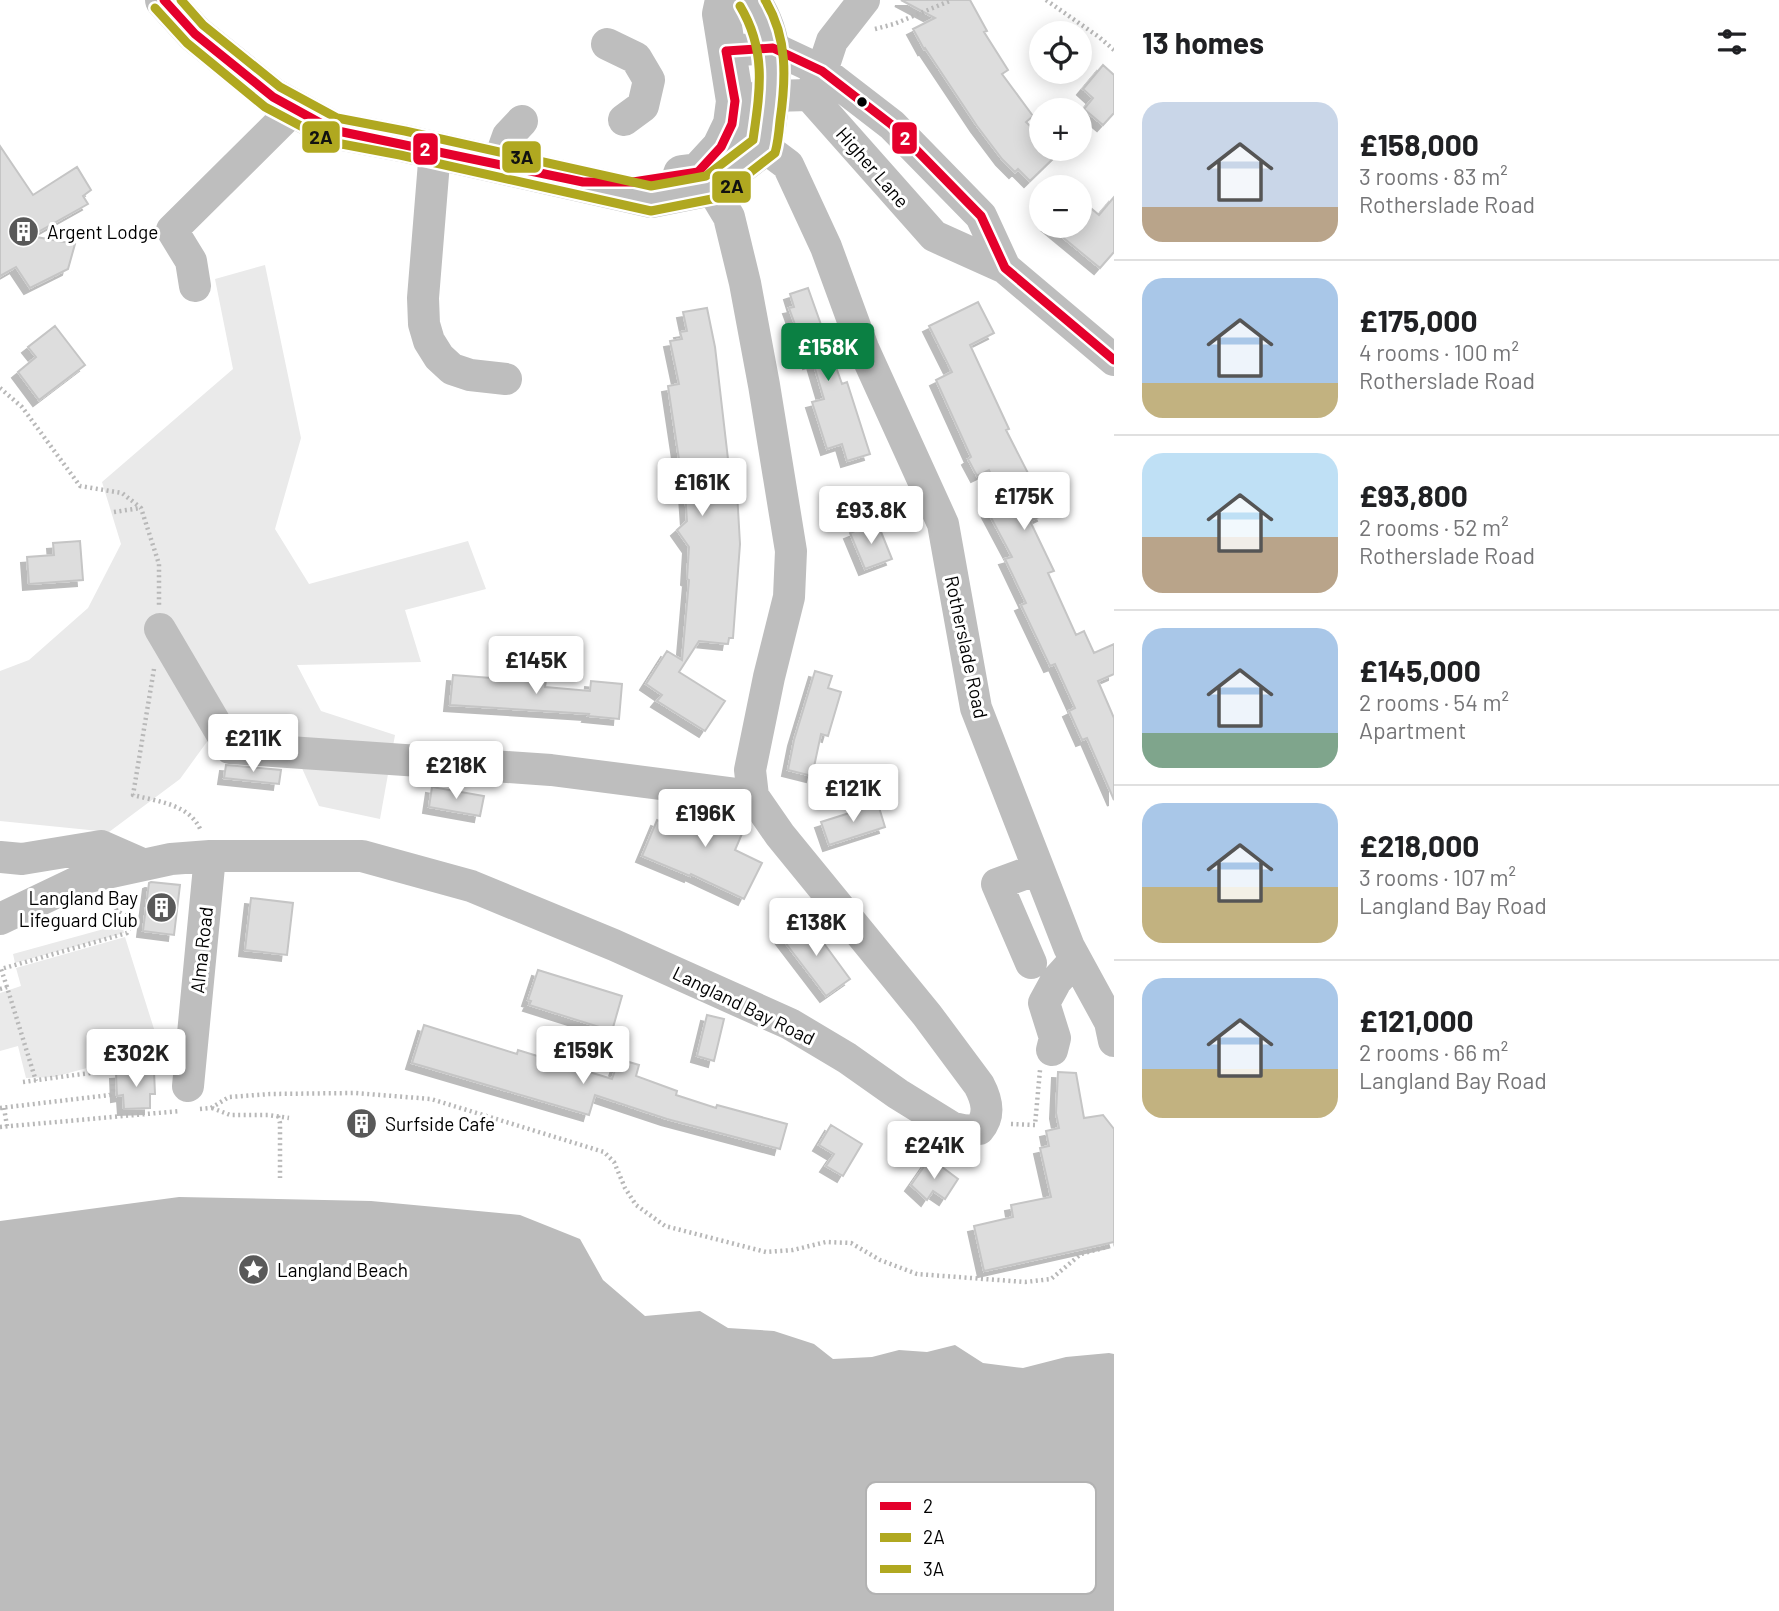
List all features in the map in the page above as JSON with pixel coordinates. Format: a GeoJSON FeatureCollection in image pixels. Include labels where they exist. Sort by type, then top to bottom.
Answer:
{"type":"FeatureCollection","features":[{"type":"Feature","properties":{"kind":"main road"},"geometry":{"type":"LineString","coordinates":[[164,0],[195,34],[273,97],[333,130],[583,182],[633,182],[710,169],[764,147],[753,98],[726,51],[721,14],[724,0]]}},
{"type":"Feature","properties":{"kind":"main road"},"geometry":{"type":"LineString","coordinates":[[710,169],[732,124],[753,98],[773,48],[758,9],[751,0]]}},
{"type":"Feature","properties":{"kind":"street"},"geometry":{"type":"LineString","coordinates":[[753,98],[816,83],[832,41],[864,0]]}},
{"type":"Feature","properties":{"kind":"street"},"geometry":{"type":"LineString","coordinates":[[607,44],[636,58],[649,80],[643,106],[624,120]]}},
{"type":"Feature","properties":{"kind":"street","name":"Higher Lane"},"geometry":{"type":"LineString","coordinates":[[726,51],[773,48],[816,83],[892,125],[981,216],[1005,268]]}},
{"type":"Feature","properties":{"kind":"street","name":"Higher Lane"},"geometry":{"type":"LineString","coordinates":[[816,83],[934,236],[1005,268],[1114,360]]}},
{"type":"Feature","properties":{"kind":"street"},"geometry":{"type":"LineString","coordinates":[[195,286],[191,261],[172,230],[294,109]]}},
{"type":"Feature","properties":{"kind":"street"},"geometry":{"type":"LineString","coordinates":[[498,164],[508,136],[522,121]]}},
{"type":"Feature","properties":{"kind":"street","name":"Rotherslade Road"},"geometry":{"type":"LineString","coordinates":[[764,147],[788,165],[826,247],[863,348],[943,524],[976,708],[1075,960],[1110,1022],[1114,1040]]}},
{"type":"Feature","properties":{"kind":"street"},"geometry":{"type":"LineString","coordinates":[[435,150],[422,298],[424,324],[429,341],[439,358],[452,369],[470,375],[506,379]]}},
{"type":"Feature","properties":{"kind":"street"},"geometry":{"type":"LineString","coordinates":[[710,169],[729,217],[745,283],[779,467],[791,551],[789,597],[750,770],[753,796],[780,835],[927,1015],[979,1085],[986,1097],[988,1111],[984,1123]]}},
{"type":"Feature","properties":{"kind":"street"},"geometry":{"type":"LineString","coordinates":[[158,634],[230,748],[551,770],[753,796]]}},
{"type":"Feature","properties":{"kind":"street"},"geometry":{"type":"LineString","coordinates":[[0,857],[22,859],[101,846],[142,864]]}},
{"type":"Feature","properties":{"kind":"street","name":"Langland Bay Road"},"geometry":{"type":"LineString","coordinates":[[0,919],[88,877],[142,864],[210,856],[362,856],[471,886],[614,944],[789,1024],[847,1058],[953,1128],[967,1131],[979,1129],[984,1123]]}},
{"type":"Feature","properties":{"kind":"street","name":"Alma Road"},"geometry":{"type":"LineString","coordinates":[[189,1076],[210,856]]}},
{"type":"Feature","properties":{"kind":"street"},"geometry":{"type":"LineString","coordinates":[[1031,963],[997,884],[1038,869]]}},
{"type":"Feature","properties":{"kind":"street"},"geometry":{"type":"LineString","coordinates":[[1046,1055],[1055,1038],[1044,1003],[1056,981],[1075,960]]}},
{"type":"Feature","properties":{"kind":"path"},"geometry":{"type":"LineString","coordinates":[[832,41],[894,24],[952,0]]}},
{"type":"Feature","properties":{"kind":"path"},"geometry":{"type":"LineString","coordinates":[[1046,0],[1114,50]]}},
{"type":"Feature","properties":{"kind":"path"},"geometry":{"type":"LineString","coordinates":[[0,388],[22,407],[80,486],[122,493],[141,508],[159,564],[158,634],[133,795],[185,810],[198,824]]}},
{"type":"Feature","properties":{"kind":"path"},"geometry":{"type":"LineString","coordinates":[[114,512],[141,508]]}},
{"type":"Feature","properties":{"kind":"path"},"geometry":{"type":"LineString","coordinates":[[36,1081],[1,969],[127,933],[132,924],[128,917],[117,911],[108,894]]}},
{"type":"Feature","properties":{"kind":"path"},"geometry":{"type":"LineString","coordinates":[[0,989],[6,987]]}},
{"type":"Feature","properties":{"kind":"path"},"geometry":{"type":"LineString","coordinates":[[984,1123],[1035,1125],[1046,1055]]}},
{"type":"Feature","properties":{"kind":"path"},"geometry":{"type":"LineString","coordinates":[[23,1082],[112,1070],[189,1076]]}},
{"type":"Feature","properties":{"kind":"path"},"geometry":{"type":"LineString","coordinates":[[112,1070],[113,1091],[110,1095],[2,1108],[3,1127],[211,1108],[230,1115],[278,1115],[289,1118]]}},
{"type":"Feature","properties":{"kind":"path"},"geometry":{"type":"LineString","coordinates":[[211,1108],[229,1097],[270,1094],[355,1093],[431,1100],[604,1152],[614,1162],[636,1205],[666,1226],[766,1252],[793,1250],[825,1242],[851,1243],[880,1260],[916,1274],[1025,1282],[1051,1279],[1080,1254],[1114,1245]]}},
{"type":"Feature","properties":{"kind":"path"},"geometry":{"type":"LineString","coordinates":[[278,1115],[280,1178]]}},
{"type":"Feature","properties":{"kind":"shaded area"},"geometry":{"type":"Polygon","coordinates":[[[265,265],[301,438],[275,529],[309,584],[468,541],[486,589],[405,610],[421,662],[297,665],[321,711],[395,735],[380,819],[319,806],[288,737],[222,721],[180,779],[109,832],[0,821],[0,671],[29,660],[88,608],[121,544],[102,482],[233,369],[215,279],[265,265]]]}},
{"type":"Feature","properties":{"kind":"shaded area"},"geometry":{"type":"Polygon","coordinates":[[[122,924],[124,933],[15,963],[13,954],[122,924]]]}},
{"type":"Feature","properties":{"kind":"shaded area"},"geometry":{"type":"Polygon","coordinates":[[[125,937],[160,1048],[54,1077],[26,1078],[18,1046],[0,1051],[0,993],[21,986],[16,968],[125,937]]]}},
{"type":"Feature","properties":{"kind":"shaded area"},"geometry":{"type":"Polygon","coordinates":[[[179,1197],[371,1201],[520,1215],[580,1239],[603,1280],[645,1316],[700,1311],[728,1328],[774,1331],[814,1344],[833,1359],[872,1357],[899,1350],[927,1352],[955,1345],[983,1363],[1023,1368],[1066,1357],[1114,1354],[1114,1611],[0,1611],[0,1221],[179,1197]]]}},
{"type":"Feature","properties":{"kind":"building"},"geometry":{"type":"Polygon","coordinates":[[[901,0],[970,0],[987,31],[984,32],[1008,70],[1002,74],[1029,111],[1029,119],[1026,122],[1029,125],[1029,161],[1051,161],[1036,175],[1029,175],[1029,180],[1018,169],[1015,172],[1002,159],[924,49],[913,29],[935,18],[901,0]]]}},
{"type":"Feature","properties":{"kind":"building"},"geometry":{"type":"Polygon","coordinates":[[[1103,65],[1114,75],[1114,113],[1103,125],[1092,116],[1093,98],[1083,89],[1087,84],[1092,84],[1092,78],[1103,65]]]}},
{"type":"Feature","properties":{"kind":"building","name":"Argent Lodge"},"geometry":{"type":"Polygon","coordinates":[[[0,146],[33,195],[77,167],[91,190],[83,196],[88,204],[31,236],[75,244],[68,269],[30,288],[16,267],[0,276],[0,146]]]}},
{"type":"Feature","properties":{"kind":"building"},"geometry":{"type":"Polygon","coordinates":[[[1114,197],[1114,252],[1100,268],[1064,238],[1092,238],[1092,209],[1099,215],[1114,197]]]}},
{"type":"Feature","properties":{"kind":"building"},"geometry":{"type":"Polygon","coordinates":[[[808,288],[842,384],[847,382],[870,454],[847,461],[842,444],[827,449],[812,402],[824,399],[813,362],[809,363],[789,308],[794,307],[790,294],[808,288]]]}},
{"type":"Feature","properties":{"kind":"building"},"geometry":{"type":"Polygon","coordinates":[[[978,302],[994,333],[970,345],[1009,429],[1006,430],[1031,479],[1025,482],[1043,515],[1030,521],[1054,571],[1048,573],[1076,635],[1084,631],[1094,653],[1114,644],[1114,674],[1098,681],[1114,718],[1114,800],[1087,738],[1082,740],[1069,711],[1075,708],[1055,664],[1050,666],[1021,605],[1026,603],[1005,559],[1012,557],[988,512],[1004,504],[989,470],[977,476],[936,380],[952,372],[929,326],[978,302]]]}},
{"type":"Feature","properties":{"kind":"building"},"geometry":{"type":"Polygon","coordinates":[[[707,308],[715,347],[728,459],[731,459],[737,492],[740,544],[733,638],[729,638],[728,644],[699,641],[679,672],[725,701],[705,731],[657,701],[662,695],[646,684],[667,651],[682,660],[689,547],[677,530],[687,521],[685,492],[680,493],[677,466],[680,466],[668,386],[679,384],[670,341],[682,339],[680,332],[687,331],[683,312],[707,308]]]}},
{"type":"Feature","properties":{"kind":"building"},"geometry":{"type":"Polygon","coordinates":[[[55,326],[85,365],[39,400],[18,372],[36,357],[28,347],[55,326]]]}},
{"type":"Feature","properties":{"kind":"building"},"geometry":{"type":"Polygon","coordinates":[[[877,522],[892,559],[865,569],[850,533],[877,522]]]}},
{"type":"Feature","properties":{"kind":"building"},"geometry":{"type":"Polygon","coordinates":[[[80,541],[83,580],[29,584],[27,557],[54,555],[53,543],[80,541]]]}},
{"type":"Feature","properties":{"kind":"building"},"geometry":{"type":"Polygon","coordinates":[[[815,671],[832,676],[828,688],[841,692],[828,736],[821,734],[812,776],[788,770],[794,740],[815,671]]]}},
{"type":"Feature","properties":{"kind":"building"},"geometry":{"type":"Polygon","coordinates":[[[453,675],[546,680],[545,687],[590,691],[591,681],[622,684],[619,719],[588,716],[589,714],[450,705],[453,675]]]}},
{"type":"Feature","properties":{"kind":"building"},"geometry":{"type":"Polygon","coordinates":[[[226,765],[281,770],[279,784],[224,778],[226,765]]]}},
{"type":"Feature","properties":{"kind":"building"},"geometry":{"type":"Polygon","coordinates":[[[432,787],[484,796],[480,816],[429,807],[432,787]]]}},
{"type":"Feature","properties":{"kind":"building"},"geometry":{"type":"Polygon","coordinates":[[[878,804],[885,827],[829,845],[821,822],[878,804]]]}},
{"type":"Feature","properties":{"kind":"building"},"geometry":{"type":"Polygon","coordinates":[[[683,806],[693,807],[722,819],[725,811],[743,815],[741,819],[747,822],[735,850],[762,863],[744,899],[691,874],[690,876],[642,856],[657,820],[674,827],[683,806]]]}},
{"type":"Feature","properties":{"kind":"building","name":"Langland Bay Lifeguard Club"},"geometry":{"type":"Polygon","coordinates":[[[151,882],[180,885],[174,935],[143,931],[151,882]]]}},
{"type":"Feature","properties":{"kind":"building"},"geometry":{"type":"Polygon","coordinates":[[[251,898],[293,903],[287,955],[245,950],[251,898]]]}},
{"type":"Feature","properties":{"kind":"building"},"geometry":{"type":"Polygon","coordinates":[[[806,919],[850,979],[826,996],[781,937],[806,919]]]}},
{"type":"Feature","properties":{"kind":"building"},"geometry":{"type":"Polygon","coordinates":[[[538,970],[622,996],[612,1031],[529,1005],[531,1001],[528,1000],[538,970]]]}},
{"type":"Feature","properties":{"kind":"building"},"geometry":{"type":"Polygon","coordinates":[[[707,1015],[724,1019],[714,1061],[697,1056],[707,1015]]]}},
{"type":"Feature","properties":{"kind":"building"},"geometry":{"type":"Polygon","coordinates":[[[424,1025],[517,1054],[518,1050],[612,1079],[619,1059],[639,1065],[636,1076],[677,1091],[676,1095],[716,1108],[717,1105],[787,1124],[780,1149],[667,1119],[595,1095],[589,1115],[412,1063],[424,1025]]]}},
{"type":"Feature","properties":{"kind":"building"},"geometry":{"type":"Polygon","coordinates":[[[154,1071],[155,1094],[150,1094],[150,1108],[124,1109],[123,1095],[117,1096],[116,1073],[154,1071]]]}},
{"type":"Feature","properties":{"kind":"building"},"geometry":{"type":"Polygon","coordinates":[[[1058,1072],[1076,1073],[1084,1118],[1103,1115],[1114,1129],[1114,1242],[984,1271],[974,1226],[1013,1217],[1011,1205],[1051,1197],[1040,1148],[1049,1146],[1046,1131],[1059,1128],[1056,1113],[1058,1072]]]}},
{"type":"Feature","properties":{"kind":"building"},"geometry":{"type":"Polygon","coordinates":[[[831,1125],[862,1144],[843,1176],[826,1166],[834,1154],[819,1145],[831,1125]]]}},
{"type":"Feature","properties":{"kind":"building"},"geometry":{"type":"Polygon","coordinates":[[[930,1158],[958,1179],[945,1199],[933,1191],[927,1200],[911,1185],[930,1158]]]}},
{"type":"Feature","properties":{"kind":"transit line","name":"2"},"geometry":{"type":"LineString","coordinates":[[164,0],[195,34],[273,97],[333,130],[583,182],[633,182],[698,172],[721,147],[732,124],[735,101],[726,51],[773,48],[822,71],[892,125],[981,216],[1005,268],[1114,360]]}},
{"type":"Feature","properties":{"kind":"transit line","name":"3A"},"geometry":{"type":"LineString","coordinates":[[181,0],[203,25],[280,87],[337,118],[651,186],[706,176],[753,140],[758,105],[758,55],[749,23],[740,6]]}},
{"type":"Feature","properties":{"kind":"transit line","name":"2A"},"geometry":{"type":"LineString","coordinates":[[155,8],[187,43],[265,107],[331,142],[651,211],[717,198],[775,153],[784,74],[778,29],[765,0]]}},
{"type":"Feature","properties":{"kind":"place","name":"Argent Lodge"},"geometry":{"type":"Point","coordinates":[24,231]}},
{"type":"Feature","properties":{"kind":"place","name":"Langland Bay Lifeguard Club"},"geometry":{"type":"Point","coordinates":[161,908]}},
{"type":"Feature","properties":{"kind":"place","name":"Surfside Cafe"},"geometry":{"type":"Point","coordinates":[362,1123]}},
{"type":"Feature","properties":{"kind":"place","name":"Langland Beach"},"geometry":{"type":"Point","coordinates":[254,1269]}}]}
